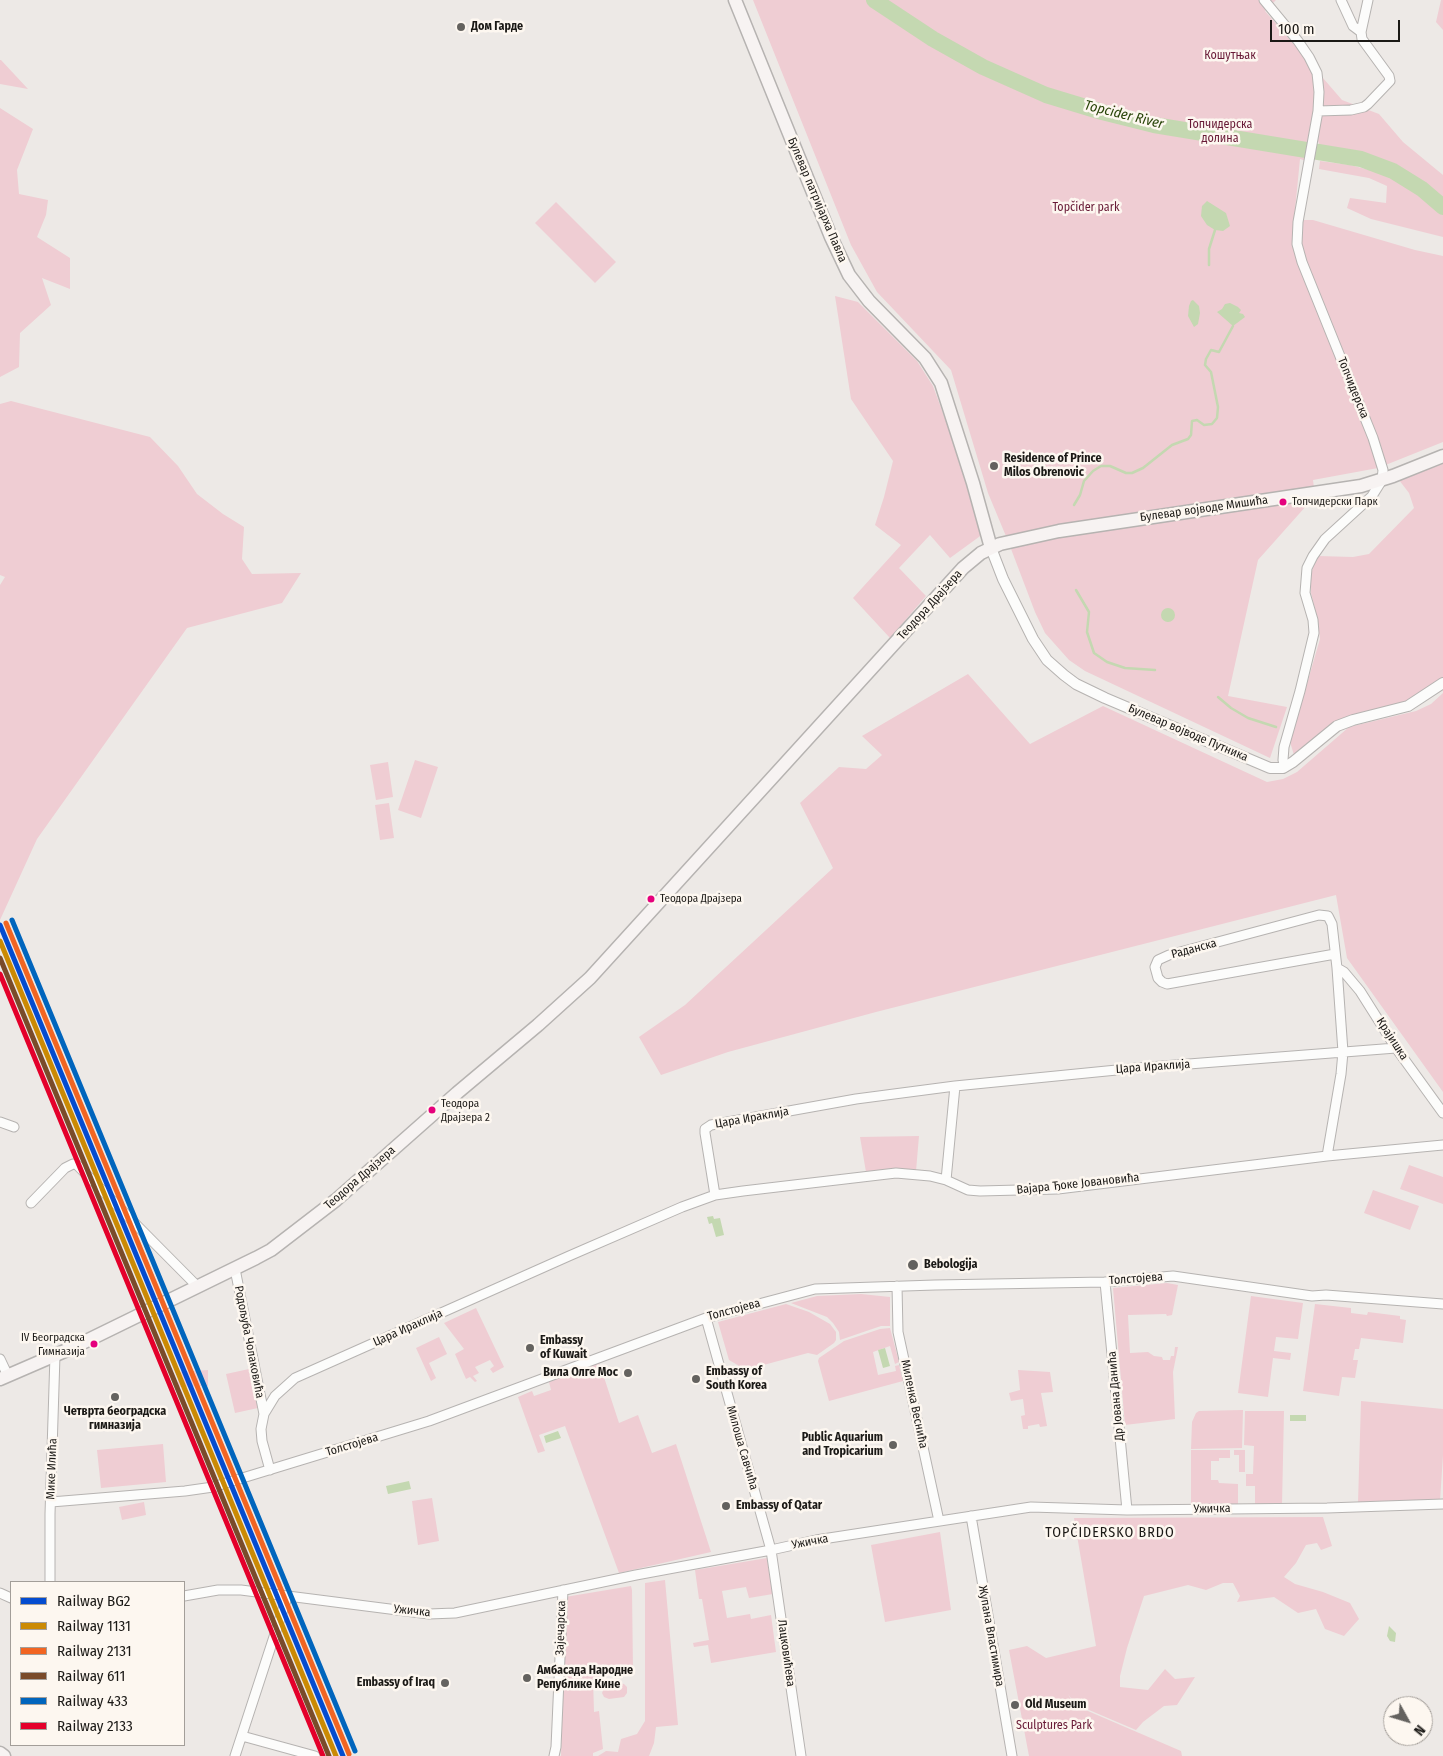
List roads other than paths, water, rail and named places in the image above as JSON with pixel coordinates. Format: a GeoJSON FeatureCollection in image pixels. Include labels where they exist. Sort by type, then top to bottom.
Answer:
{"type":"FeatureCollection","features":[{"type":"Feature","properties":{"kind":"main road","name":"Булевар патријарха Павла"},"geometry":{"type":"LineString","coordinates":[[736,0],[831,237],[850,275],[869,301],[924,358],[944,388],[974,483],[991,548]]}},
{"type":"Feature","properties":{"kind":"main road","name":"Булевар војводе Мишића"},"geometry":{"type":"LineString","coordinates":[[991,548],[1022,538],[1059,531],[1352,487],[1382,480],[1443,456]]}},
{"type":"Feature","properties":{"kind":"main road","name":"Теодора Драјзера"},"geometry":{"type":"LineString","coordinates":[[4,1377],[55,1355],[198,1287],[271,1250],[336,1200],[590,978],[964,568],[976,556],[991,548]]}},
{"type":"Feature","properties":{"kind":"main road"},"geometry":{"type":"LineString","coordinates":[[0,1753],[4,1756]]}},
{"type":"Feature","properties":{"kind":"street","name":"Топчидерска"},"geometry":{"type":"LineString","coordinates":[[1264,0],[1298,41],[1314,66],[1319,92],[1318,111],[1296,235],[1298,252],[1376,447],[1382,465],[1382,480]]}},
{"type":"Feature","properties":{"kind":"street"},"geometry":{"type":"LineString","coordinates":[[1341,0],[1353,26],[1361,32]]}},
{"type":"Feature","properties":{"kind":"street"},"geometry":{"type":"LineString","coordinates":[[1318,111],[1351,110],[1364,107],[1389,83],[1389,76],[1362,39],[1361,32],[1368,0]]}},
{"type":"Feature","properties":{"kind":"street"},"geometry":{"type":"LineString","coordinates":[[1382,480],[1372,496],[1326,539],[1313,556],[1307,568],[1305,593],[1313,620],[1313,642],[1283,751],[1285,767],[1336,726],[1408,706],[1443,683]]}},
{"type":"Feature","properties":{"kind":"street","name":"Булевар војводе Путника"},"geometry":{"type":"LineString","coordinates":[[991,548],[1003,579],[1033,639],[1047,660],[1068,678],[1105,698],[1268,767],[1285,767]]}},
{"type":"Feature","properties":{"kind":"street","name":"Раданска"},"geometry":{"type":"LineString","coordinates":[[1328,1156],[1343,1052],[1337,968],[1332,924],[1328,916],[1319,915],[1160,958],[1156,962],[1155,967],[1158,978],[1167,984],[1335,954]]}},
{"type":"Feature","properties":{"kind":"street","name":"Крајишка"},"geometry":{"type":"LineString","coordinates":[[1337,968],[1344,972],[1360,991],[1396,1048],[1443,1114]]}},
{"type":"Feature","properties":{"kind":"street","name":"Цара Ираклија"},"geometry":{"type":"LineString","coordinates":[[270,1470],[262,1441],[261,1429],[264,1414],[274,1396],[295,1378],[682,1207],[715,1196],[705,1133],[705,1129],[708,1126],[856,1099],[955,1086],[1137,1068],[1396,1048]]}},
{"type":"Feature","properties":{"kind":"street"},"geometry":{"type":"LineString","coordinates":[[946,1180],[955,1086]]}},
{"type":"Feature","properties":{"kind":"street"},"geometry":{"type":"LineString","coordinates":[[0,1122],[14,1127]]}},
{"type":"Feature","properties":{"kind":"street","name":"Вајара Ђоке Јовановића"},"geometry":{"type":"LineString","coordinates":[[715,1196],[742,1191],[896,1173],[916,1173],[946,1180],[968,1190],[1058,1189],[1328,1156],[1443,1145]]}},
{"type":"Feature","properties":{"kind":"street"},"geometry":{"type":"LineString","coordinates":[[31,1204],[65,1168],[73,1164],[77,1165],[198,1287]]}},
{"type":"Feature","properties":{"kind":"street","name":"Родољуба Чолаковића"},"geometry":{"type":"LineString","coordinates":[[235,1269],[264,1414]]}},
{"type":"Feature","properties":{"kind":"street","name":"Толстојева"},"geometry":{"type":"LineString","coordinates":[[51,1502],[204,1489],[429,1421],[706,1318],[815,1289],[1105,1282],[1173,1276],[1312,1296],[1326,1295],[1443,1304]]}},
{"type":"Feature","properties":{"kind":"street","name":"Др Јована Данића"},"geometry":{"type":"LineString","coordinates":[[1105,1282],[1127,1510]]}},
{"type":"Feature","properties":{"kind":"street","name":"Миленка Веснића"},"geometry":{"type":"LineString","coordinates":[[897,1286],[898,1332],[940,1521]]}},
{"type":"Feature","properties":{"kind":"street","name":"Милоша Савчића"},"geometry":{"type":"LineString","coordinates":[[706,1318],[771,1550]]}},
{"type":"Feature","properties":{"kind":"street","name":"Мике Илића"},"geometry":{"type":"LineString","coordinates":[[50,1581],[55,1355]]}},
{"type":"Feature","properties":{"kind":"street"},"geometry":{"type":"LineString","coordinates":[[0,1359],[4,1377]]}},
{"type":"Feature","properties":{"kind":"street","name":"Ужичка"},"geometry":{"type":"LineString","coordinates":[[185,1596],[208,1591],[229,1590],[444,1614],[494,1606],[563,1590],[816,1540],[1032,1507],[1127,1510],[1327,1508],[1443,1504]]}},
{"type":"Feature","properties":{"kind":"street","name":"Жупана Властимира"},"geometry":{"type":"LineString","coordinates":[[971,1516],[1012,1756]]}},
{"type":"Feature","properties":{"kind":"street","name":"Лацковићева"},"geometry":{"type":"LineString","coordinates":[[771,1550],[801,1756]]}},
{"type":"Feature","properties":{"kind":"street","name":"Зајечарска"},"geometry":{"type":"LineString","coordinates":[[554,1756],[556,1747],[563,1590]]}},
{"type":"Feature","properties":{"kind":"street"},"geometry":{"type":"LineString","coordinates":[[235,1756],[287,1597]]}},
{"type":"Feature","properties":{"kind":"street"},"geometry":{"type":"LineString","coordinates":[[242,1736],[315,1756]]}},
{"type":"Feature","properties":{"kind":"waterway","name":"Topcider River"},"geometry":{"type":"LineString","coordinates":[[874,0],[933,39],[983,67],[1046,95],[1154,125],[1361,159],[1393,171],[1422,189],[1443,207]]}},
{"type":"Feature","properties":{"kind":"waterway"},"geometry":{"type":"LineString","coordinates":[[1209,265],[1209,249],[1215,230]]}},
{"type":"Feature","properties":{"kind":"waterway"},"geometry":{"type":"LineString","coordinates":[[1074,505],[1080,495],[1084,481],[1093,471],[1101,466],[1110,466],[1126,473],[1132,473],[1143,468],[1172,445],[1188,439],[1191,435],[1192,421],[1197,420],[1204,425],[1212,424],[1217,418],[1218,407],[1211,372],[1205,365],[1206,359],[1211,350],[1219,352],[1233,326]]}},
{"type":"Feature","properties":{"kind":"waterway"},"geometry":{"type":"LineString","coordinates":[[1076,590],[1089,612],[1087,632],[1094,653],[1107,662],[1125,668],[1155,670]]}},
{"type":"Feature","properties":{"kind":"waterway"},"geometry":{"type":"LineString","coordinates":[[1218,697],[1231,708],[1248,718],[1276,727]]}},
{"type":"Feature","properties":{"kind":"rail line","name":"433"},"geometry":{"type":"LineString","coordinates":[[12,920],[355,1751]]}},
{"type":"Feature","properties":{"kind":"rail line","name":"2131"},"geometry":{"type":"LineString","coordinates":[[6,923],[349,1754]]}},
{"type":"Feature","properties":{"kind":"rail line","name":"BG2"},"geometry":{"type":"LineString","coordinates":[[0,925],[343,1756]]}},
{"type":"Feature","properties":{"kind":"rail line","name":"1131"},"geometry":{"type":"LineString","coordinates":[[0,941],[336,1756]]}},
{"type":"Feature","properties":{"kind":"rail line","name":"611"},"geometry":{"type":"LineString","coordinates":[[0,958],[329,1756]]}},
{"type":"Feature","properties":{"kind":"rail line","name":"2133"},"geometry":{"type":"LineString","coordinates":[[0,974],[323,1756]]}},
{"type":"Feature","properties":{"kind":"place","name":"Дом Гарде"},"geometry":{"type":"Point","coordinates":[461,27]}},
{"type":"Feature","properties":{"kind":"place","name":"Residence of Prince Milos Obrenovic"},"geometry":{"type":"Point","coordinates":[994,466]}},
{"type":"Feature","properties":{"kind":"place","name":"Топчидерски Парк"},"geometry":{"type":"Point","coordinates":[1283,502]}},
{"type":"Feature","properties":{"kind":"place","name":"Теодора Драјзера"},"geometry":{"type":"Point","coordinates":[651,899]}},
{"type":"Feature","properties":{"kind":"place","name":"Теодора Драјзера 2"},"geometry":{"type":"Point","coordinates":[432,1110]}},
{"type":"Feature","properties":{"kind":"place","name":"Bebologija"},"geometry":{"type":"Point","coordinates":[913,1265]}},
{"type":"Feature","properties":{"kind":"place","name":"IV Београдска Гимназија"},"geometry":{"type":"Point","coordinates":[94,1344]}},
{"type":"Feature","properties":{"kind":"place","name":"Embassy of Kuwait"},"geometry":{"type":"Point","coordinates":[530,1348]}},
{"type":"Feature","properties":{"kind":"place","name":"Вила Олге Мос"},"geometry":{"type":"Point","coordinates":[628,1373]}},
{"type":"Feature","properties":{"kind":"place","name":"Embassy of South Korea"},"geometry":{"type":"Point","coordinates":[696,1379]}},
{"type":"Feature","properties":{"kind":"place","name":"Четврта београдска гимназија"},"geometry":{"type":"Point","coordinates":[115,1397]}},
{"type":"Feature","properties":{"kind":"place","name":"Public Aquarium and Tropicarium"},"geometry":{"type":"Point","coordinates":[893,1445]}},
{"type":"Feature","properties":{"kind":"place","name":"Embassy of Qatar"},"geometry":{"type":"Point","coordinates":[726,1506]}},
{"type":"Feature","properties":{"kind":"place","name":"Амбасада Народне Републике Кине"},"geometry":{"type":"Point","coordinates":[527,1678]}},
{"type":"Feature","properties":{"kind":"place","name":"Embassy of Iraq"},"geometry":{"type":"Point","coordinates":[445,1683]}},
{"type":"Feature","properties":{"kind":"place","name":"Old Museum"},"geometry":{"type":"Point","coordinates":[1015,1705]}},
{"type":"Feature","properties":{"kind":"district","name":"TOPČIDERSKO BRDO"},"geometry":{"type":"Point","coordinates":[1110,1533]}},
{"type":"Feature","properties":{"kind":"park label","name":"Кошутњак"},"geometry":{"type":"Point","coordinates":[1230,56]}},
{"type":"Feature","properties":{"kind":"park label","name":"Топчидерска долина"},"geometry":{"type":"Point","coordinates":[1220,132]}},
{"type":"Feature","properties":{"kind":"park label","name":"Topčider park"},"geometry":{"type":"Point","coordinates":[1086,208]}},
{"type":"Feature","properties":{"kind":"park label","name":"Sculptures Park"},"geometry":{"type":"Point","coordinates":[1054,1726]}}]}
